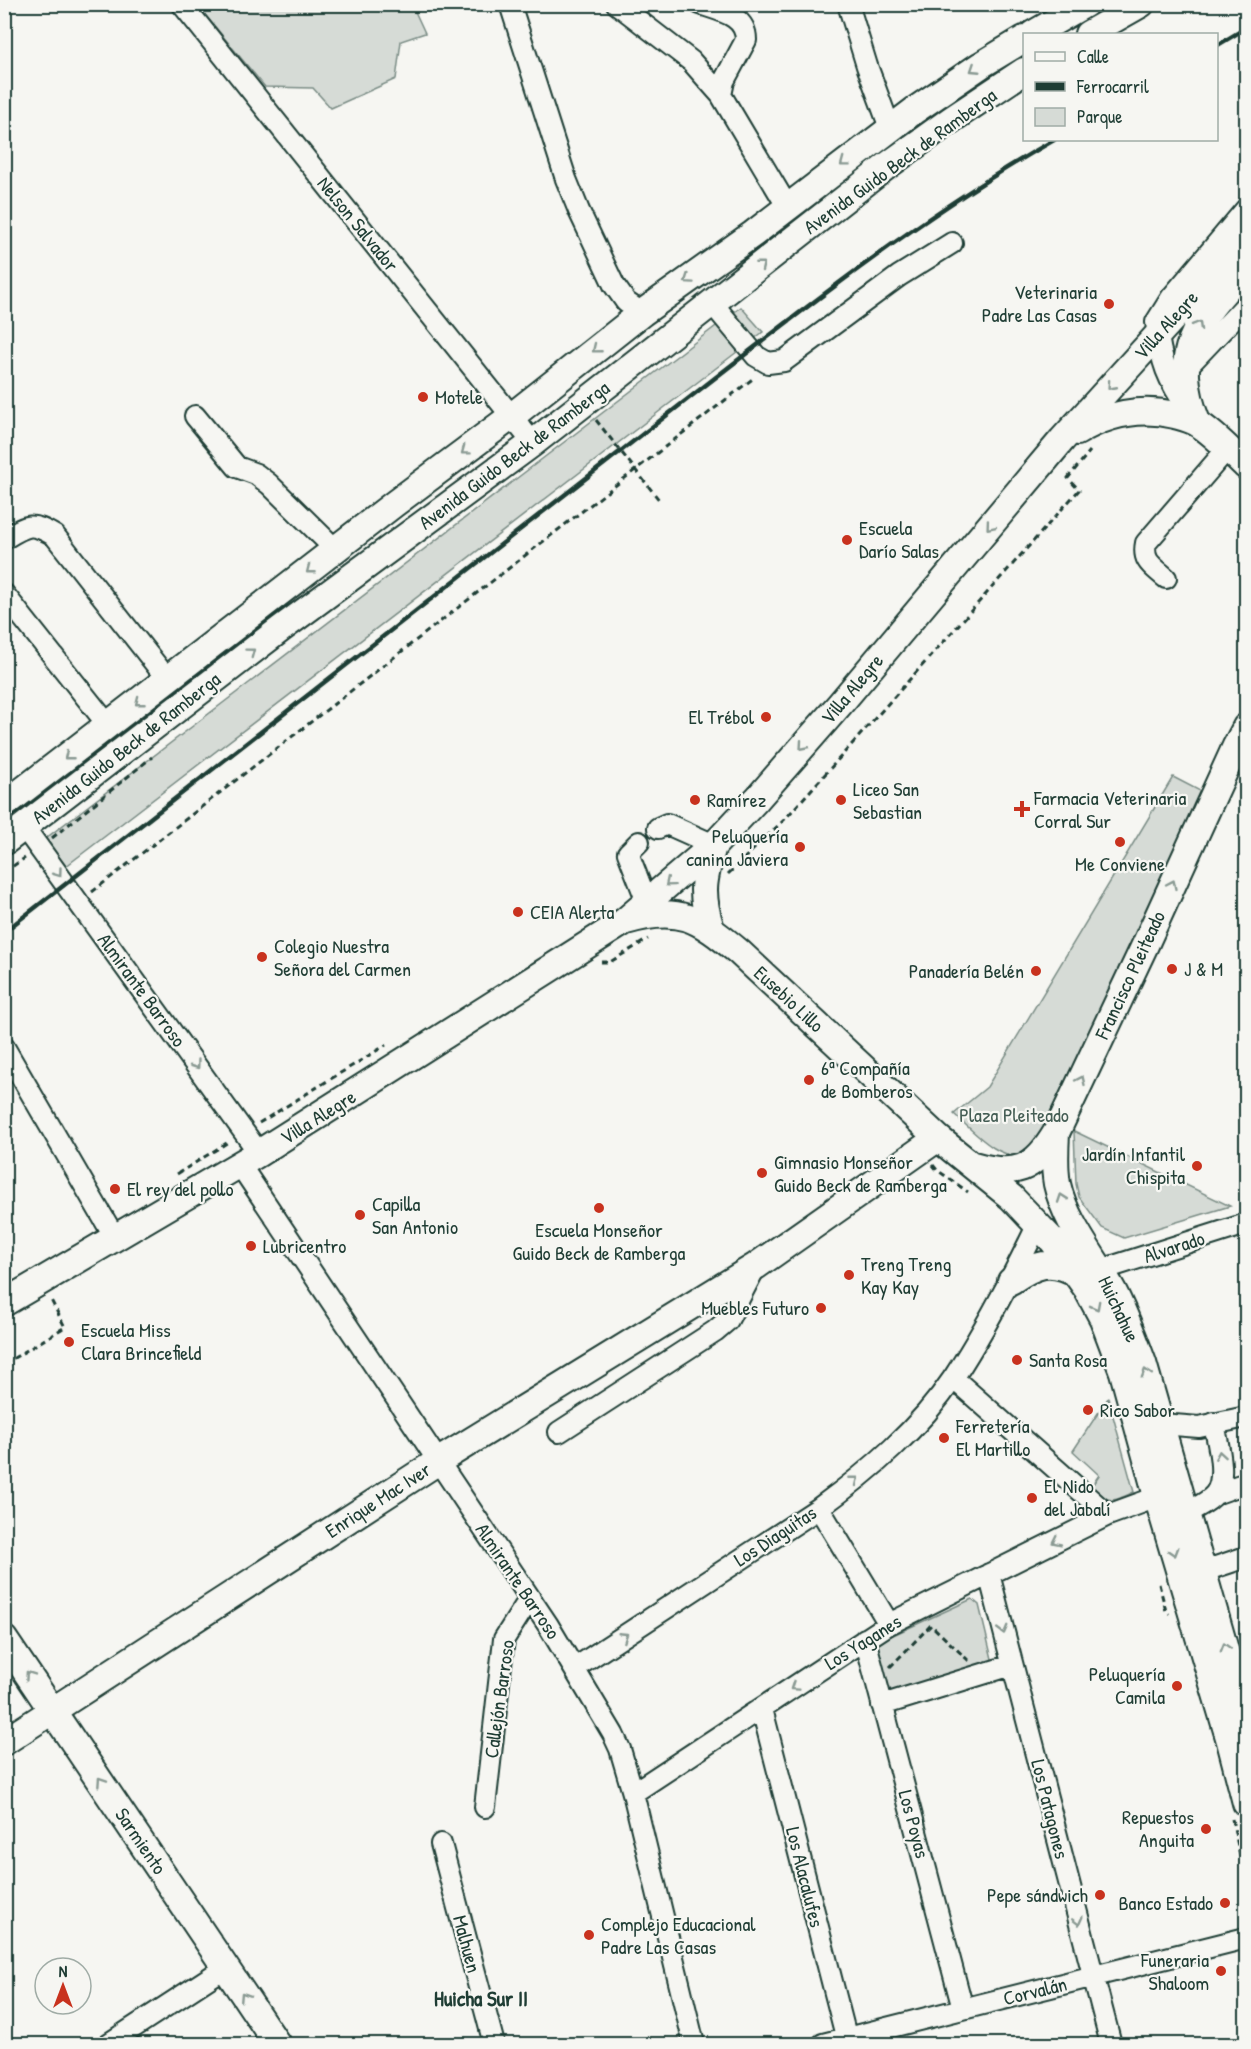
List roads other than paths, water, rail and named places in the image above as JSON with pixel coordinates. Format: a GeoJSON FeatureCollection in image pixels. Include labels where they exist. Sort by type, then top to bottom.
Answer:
{"type":"FeatureCollection","features":[{"type":"Feature","properties":{"kind":"main road"},"geometry":{"type":"LineString","coordinates":[[1034,33],[1085,4]]}},
{"type":"Feature","properties":{"kind":"main road"},"geometry":{"type":"LineString","coordinates":[[1090,33],[1141,4]]}},
{"type":"Feature","properties":{"kind":"main road","name":"Avenida Guido Beck de Ramberga"},"geometry":{"type":"LineString","coordinates":[[4,805],[512,416],[642,313],[753,234],[890,128],[981,65],[1023,40]]}},
{"type":"Feature","properties":{"kind":"main road","name":"Avenida Guido Beck de Ramberga"},"geometry":{"type":"LineString","coordinates":[[11,830],[533,443],[907,151],[1023,72]]}},
{"type":"Feature","properties":{"kind":"main road"},"geometry":{"type":"LineString","coordinates":[[890,128],[907,151]]}},
{"type":"Feature","properties":{"kind":"main road","name":"Villa Alegre"},"geometry":{"type":"LineString","coordinates":[[4,1303],[250,1159],[626,921],[714,845],[757,799],[1062,440],[1246,238]]}},
{"type":"Feature","properties":{"kind":"main road","name":"Villa Alegre"},"geometry":{"type":"LineString","coordinates":[[1197,422],[1189,399],[1186,368],[1189,345],[1194,331],[1207,310],[1246,267]]}},
{"type":"Feature","properties":{"kind":"main road"},"geometry":{"type":"LineString","coordinates":[[642,313],[665,339]]}},
{"type":"Feature","properties":{"kind":"main road","name":"Villa Alegre"},"geometry":{"type":"LineString","coordinates":[[1062,440],[1091,423],[1122,413],[1154,412],[1175,415],[1197,422]]}},
{"type":"Feature","properties":{"kind":"main road"},"geometry":{"type":"LineString","coordinates":[[1197,422],[1246,466]]}},
{"type":"Feature","properties":{"kind":"main road","name":"Francisco Pleiteado"},"geometry":{"type":"LineString","coordinates":[[973,1165],[995,1170],[1018,1169],[1027,1166],[1041,1155],[1056,1133],[1246,727]]}},
{"type":"Feature","properties":{"kind":"main road"},"geometry":{"type":"LineString","coordinates":[[11,830],[28,787]]}},
{"type":"Feature","properties":{"kind":"main road"},"geometry":{"type":"LineString","coordinates":[[711,929],[703,897],[704,877],[714,845]]}},
{"type":"Feature","properties":{"kind":"main road","name":"Villa Alegre"},"geometry":{"type":"LineString","coordinates":[[626,921],[647,915],[665,914],[688,918],[711,929]]}},
{"type":"Feature","properties":{"kind":"main road","name":"Eusebio Lillo"},"geometry":{"type":"LineString","coordinates":[[711,929],[739,952],[930,1144],[973,1165],[1011,1197],[1038,1224]]}},
{"type":"Feature","properties":{"kind":"main road","name":"Huichahue"},"geometry":{"type":"LineString","coordinates":[[1056,1133],[1055,1173],[1059,1193],[1089,1272],[1096,1304],[1204,1571],[1246,1724]]}},
{"type":"Feature","properties":{"kind":"main road","name":"Enrique Mac Iver"},"geometry":{"type":"LineString","coordinates":[[4,1742],[438,1462],[756,1266],[930,1144]]}},
{"type":"Feature","properties":{"kind":"main road","name":"Huichahue"},"geometry":{"type":"LineString","coordinates":[[1038,1224],[1121,1306],[1136,1344],[1161,1424],[1239,1810]]}},
{"type":"Feature","properties":{"kind":"main road"},"geometry":{"type":"LineString","coordinates":[[1011,1281],[1032,1267],[1041,1265],[1062,1266],[1089,1272]]}},
{"type":"Feature","properties":{"kind":"main road","name":"Sarmiento"},"geometry":{"type":"LineString","coordinates":[[4,1640],[54,1710],[277,2044]]}},
{"type":"Feature","properties":{"kind":"street","name":"Nelson Salvador"},"geometry":{"type":"LineString","coordinates":[[182,4],[533,443]]}},
{"type":"Feature","properties":{"kind":"street"},"geometry":{"type":"LineString","coordinates":[[510,4],[566,179],[579,211],[614,285],[626,302],[642,313]]}},
{"type":"Feature","properties":{"kind":"street"},"geometry":{"type":"LineString","coordinates":[[616,4],[691,61],[721,95],[787,206]]}},
{"type":"Feature","properties":{"kind":"street"},"geometry":{"type":"LineString","coordinates":[[700,4],[737,19],[746,34],[746,40],[724,81],[721,95]]}},
{"type":"Feature","properties":{"kind":"street"},"geometry":{"type":"LineString","coordinates":[[848,4],[867,66],[890,128]]}},
{"type":"Feature","properties":{"kind":"street"},"geometry":{"type":"LineString","coordinates":[[1197,422],[1166,372],[1156,322],[1171,298],[1246,209]]}},
{"type":"Feature","properties":{"kind":"street"},"geometry":{"type":"LineString","coordinates":[[712,303],[756,356],[773,364],[784,361],[899,276],[952,243]]}},
{"type":"Feature","properties":{"kind":"street"},"geometry":{"type":"LineString","coordinates":[[1186,368],[1246,305]]}},
{"type":"Feature","properties":{"kind":"street"},"geometry":{"type":"LineString","coordinates":[[195,416],[237,467],[256,474],[269,484],[336,550]]}},
{"type":"Feature","properties":{"kind":"street"},"geometry":{"type":"LineString","coordinates":[[1166,578],[1146,560],[1144,553],[1146,543],[1227,449]]}},
{"type":"Feature","properties":{"kind":"street"},"geometry":{"type":"LineString","coordinates":[[4,539],[26,526],[42,528],[55,536],[168,680]]}},
{"type":"Feature","properties":{"kind":"street"},"geometry":{"type":"LineString","coordinates":[[4,594],[108,725]]}},
{"type":"Feature","properties":{"kind":"street"},"geometry":{"type":"LineString","coordinates":[[658,828],[667,824],[714,845]]}},
{"type":"Feature","properties":{"kind":"street","name":"Almirante Barroso"},"geometry":{"type":"LineString","coordinates":[[11,830],[79,902],[250,1159],[438,1462],[530,1598],[614,1734],[621,1749],[633,1794],[694,2044]]}},
{"type":"Feature","properties":{"kind":"street"},"geometry":{"type":"LineString","coordinates":[[639,843],[628,853],[647,902]]}},
{"type":"Feature","properties":{"kind":"street"},"geometry":{"type":"LineString","coordinates":[[4,1047],[115,1238]]}},
{"type":"Feature","properties":{"kind":"street"},"geometry":{"type":"LineString","coordinates":[[1038,1224],[1011,1281],[953,1378],[1108,1515],[1175,1500],[1215,1494],[1246,1483]]}},
{"type":"Feature","properties":{"kind":"street","name":"Alvarado"},"geometry":{"type":"LineString","coordinates":[[1089,1272],[1246,1224]]}},
{"type":"Feature","properties":{"kind":"street","name":"Enrique Mac Iver"},"geometry":{"type":"LineString","coordinates":[[559,1432],[715,1331],[728,1320],[756,1266]]}},
{"type":"Feature","properties":{"kind":"street","name":"Los Diaguitas"},"geometry":{"type":"LineString","coordinates":[[575,1668],[819,1508],[859,1478],[911,1428],[953,1378]]}},
{"type":"Feature","properties":{"kind":"street"},"geometry":{"type":"LineString","coordinates":[[1161,1424],[1199,1427],[1246,1417]]}},
{"type":"Feature","properties":{"kind":"street"},"geometry":{"type":"LineString","coordinates":[[1214,1423],[1221,1464],[1219,1484],[1215,1494]]}},
{"type":"Feature","properties":{"kind":"street"},"geometry":{"type":"LineString","coordinates":[[819,1508],[889,1624]]}},
{"type":"Feature","properties":{"kind":"street","name":"Los Yaganes"},"geometry":{"type":"LineString","coordinates":[[633,1794],[889,1624],[1108,1515]]}},
{"type":"Feature","properties":{"kind":"street"},"geometry":{"type":"LineString","coordinates":[[1204,1571],[1246,1557]]}},
{"type":"Feature","properties":{"kind":"street","name":"Los Patagones"},"geometry":{"type":"LineString","coordinates":[[989,1574],[1112,2044]]}},
{"type":"Feature","properties":{"kind":"street","name":"Callejón Barroso"},"geometry":{"type":"LineString","coordinates":[[486,1807],[504,1639],[530,1598]]}},
{"type":"Feature","properties":{"kind":"street","name":"Los Poyas"},"geometry":{"type":"LineString","coordinates":[[865,1639],[963,2009]]}},
{"type":"Feature","properties":{"kind":"street"},"geometry":{"type":"LineString","coordinates":[[882,1705],[1012,1665]]}},
{"type":"Feature","properties":{"kind":"street","name":"Los Alacalufes"},"geometry":{"type":"LineString","coordinates":[[762,1709],[848,2042]]}},
{"type":"Feature","properties":{"kind":"street","name":"Malhuen"},"geometry":{"type":"LineString","coordinates":[[441,1844],[494,2044]]}},
{"type":"Feature","properties":{"kind":"street","name":"Corvalán"},"geometry":{"type":"LineString","coordinates":[[823,2044],[848,2042],[963,2009],[1246,1938]]}},
{"type":"Feature","properties":{"kind":"street"},"geometry":{"type":"LineString","coordinates":[[108,2044],[226,1967]]}},
{"type":"Feature","properties":{"kind":"railway"},"geometry":{"type":"LineString","coordinates":[[1218,45],[1246,28]]}},
{"type":"Feature","properties":{"kind":"railway"},"geometry":{"type":"LineString","coordinates":[[4,932],[788,321],[945,208],[1052,141]]}},
{"type":"Feature","properties":{"kind":"place","name":"Veterinaria Padre Las Casas"},"geometry":{"type":"Point","coordinates":[1109,304]}},
{"type":"Feature","properties":{"kind":"place","name":"Motele"},"geometry":{"type":"Point","coordinates":[423,397]}},
{"type":"Feature","properties":{"kind":"place","name":"Escuela Darío Salas"},"geometry":{"type":"Point","coordinates":[847,540]}},
{"type":"Feature","properties":{"kind":"place","name":"El Trébol"},"geometry":{"type":"Point","coordinates":[766,717]}},
{"type":"Feature","properties":{"kind":"place","name":"Ramírez"},"geometry":{"type":"Point","coordinates":[695,800]}},
{"type":"Feature","properties":{"kind":"place","name":"Liceo San Sebastian"},"geometry":{"type":"Point","coordinates":[841,800]}},
{"type":"Feature","properties":{"kind":"place","name":"Farmacia Veterinaria Corral Sur"},"geometry":{"type":"Point","coordinates":[1022,809]}},
{"type":"Feature","properties":{"kind":"place","name":"Me Conviene"},"geometry":{"type":"Point","coordinates":[1120,842]}},
{"type":"Feature","properties":{"kind":"place","name":"Peluquería canina Javiera"},"geometry":{"type":"Point","coordinates":[800,847]}},
{"type":"Feature","properties":{"kind":"place","name":"CEIA Alerta"},"geometry":{"type":"Point","coordinates":[518,912]}},
{"type":"Feature","properties":{"kind":"place","name":"Colegio Nuestra Señora del Carmen"},"geometry":{"type":"Point","coordinates":[262,957]}},
{"type":"Feature","properties":{"kind":"place","name":"J & M"},"geometry":{"type":"Point","coordinates":[1172,969]}},
{"type":"Feature","properties":{"kind":"place","name":"Panadería Belén"},"geometry":{"type":"Point","coordinates":[1036,971]}},
{"type":"Feature","properties":{"kind":"place","name":"6ª Compañía de Bomberos"},"geometry":{"type":"Point","coordinates":[809,1080]}},
{"type":"Feature","properties":{"kind":"place","name":"Jardín Infantil Chispita"},"geometry":{"type":"Point","coordinates":[1197,1166]}},
{"type":"Feature","properties":{"kind":"place","name":"Gimnasio Monseñor Guido Beck de Ramberga"},"geometry":{"type":"Point","coordinates":[762,1173]}},
{"type":"Feature","properties":{"kind":"place","name":"El rey del pollo"},"geometry":{"type":"Point","coordinates":[115,1189]}},
{"type":"Feature","properties":{"kind":"place","name":"Escuela Monseñor Guido Beck de Ramberga"},"geometry":{"type":"Point","coordinates":[599,1208]}},
{"type":"Feature","properties":{"kind":"place","name":"Capilla San Antonio"},"geometry":{"type":"Point","coordinates":[360,1215]}},
{"type":"Feature","properties":{"kind":"place","name":"Lubricentro"},"geometry":{"type":"Point","coordinates":[251,1246]}},
{"type":"Feature","properties":{"kind":"place","name":"Treng Treng Kay Kay"},"geometry":{"type":"Point","coordinates":[849,1275]}},
{"type":"Feature","properties":{"kind":"place","name":"Muebles Futuro"},"geometry":{"type":"Point","coordinates":[821,1308]}},
{"type":"Feature","properties":{"kind":"place","name":"Escuela Miss Clara Brincefield"},"geometry":{"type":"Point","coordinates":[69,1342]}},
{"type":"Feature","properties":{"kind":"place","name":"Santa Rosa"},"geometry":{"type":"Point","coordinates":[1017,1360]}},
{"type":"Feature","properties":{"kind":"place","name":"Rico Sabor"},"geometry":{"type":"Point","coordinates":[1088,1410]}},
{"type":"Feature","properties":{"kind":"place","name":"Ferretería El Martillo"},"geometry":{"type":"Point","coordinates":[944,1438]}},
{"type":"Feature","properties":{"kind":"place","name":"El Nido del Jabalí"},"geometry":{"type":"Point","coordinates":[1032,1498]}},
{"type":"Feature","properties":{"kind":"place","name":"Peluquería Camila"},"geometry":{"type":"Point","coordinates":[1177,1686]}},
{"type":"Feature","properties":{"kind":"place","name":"Repuestos Anguita"},"geometry":{"type":"Point","coordinates":[1206,1829]}},
{"type":"Feature","properties":{"kind":"place","name":"Pepe sándwich"},"geometry":{"type":"Point","coordinates":[1100,1895]}},
{"type":"Feature","properties":{"kind":"place","name":"Banco Estado"},"geometry":{"type":"Point","coordinates":[1225,1903]}},
{"type":"Feature","properties":{"kind":"place","name":"Complejo Educacional Padre Las Casas"},"geometry":{"type":"Point","coordinates":[589,1935]}},
{"type":"Feature","properties":{"kind":"place","name":"Funeraria Shaloom"},"geometry":{"type":"Point","coordinates":[1221,1971]}},
{"type":"Feature","properties":{"kind":"district","name":"Huicha Sur II"},"geometry":{"type":"Point","coordinates":[481,1999]}},
{"type":"Feature","properties":{"kind":"park label","name":"Plaza Pleiteado"},"geometry":{"type":"Point","coordinates":[1014,1115]}}]}
